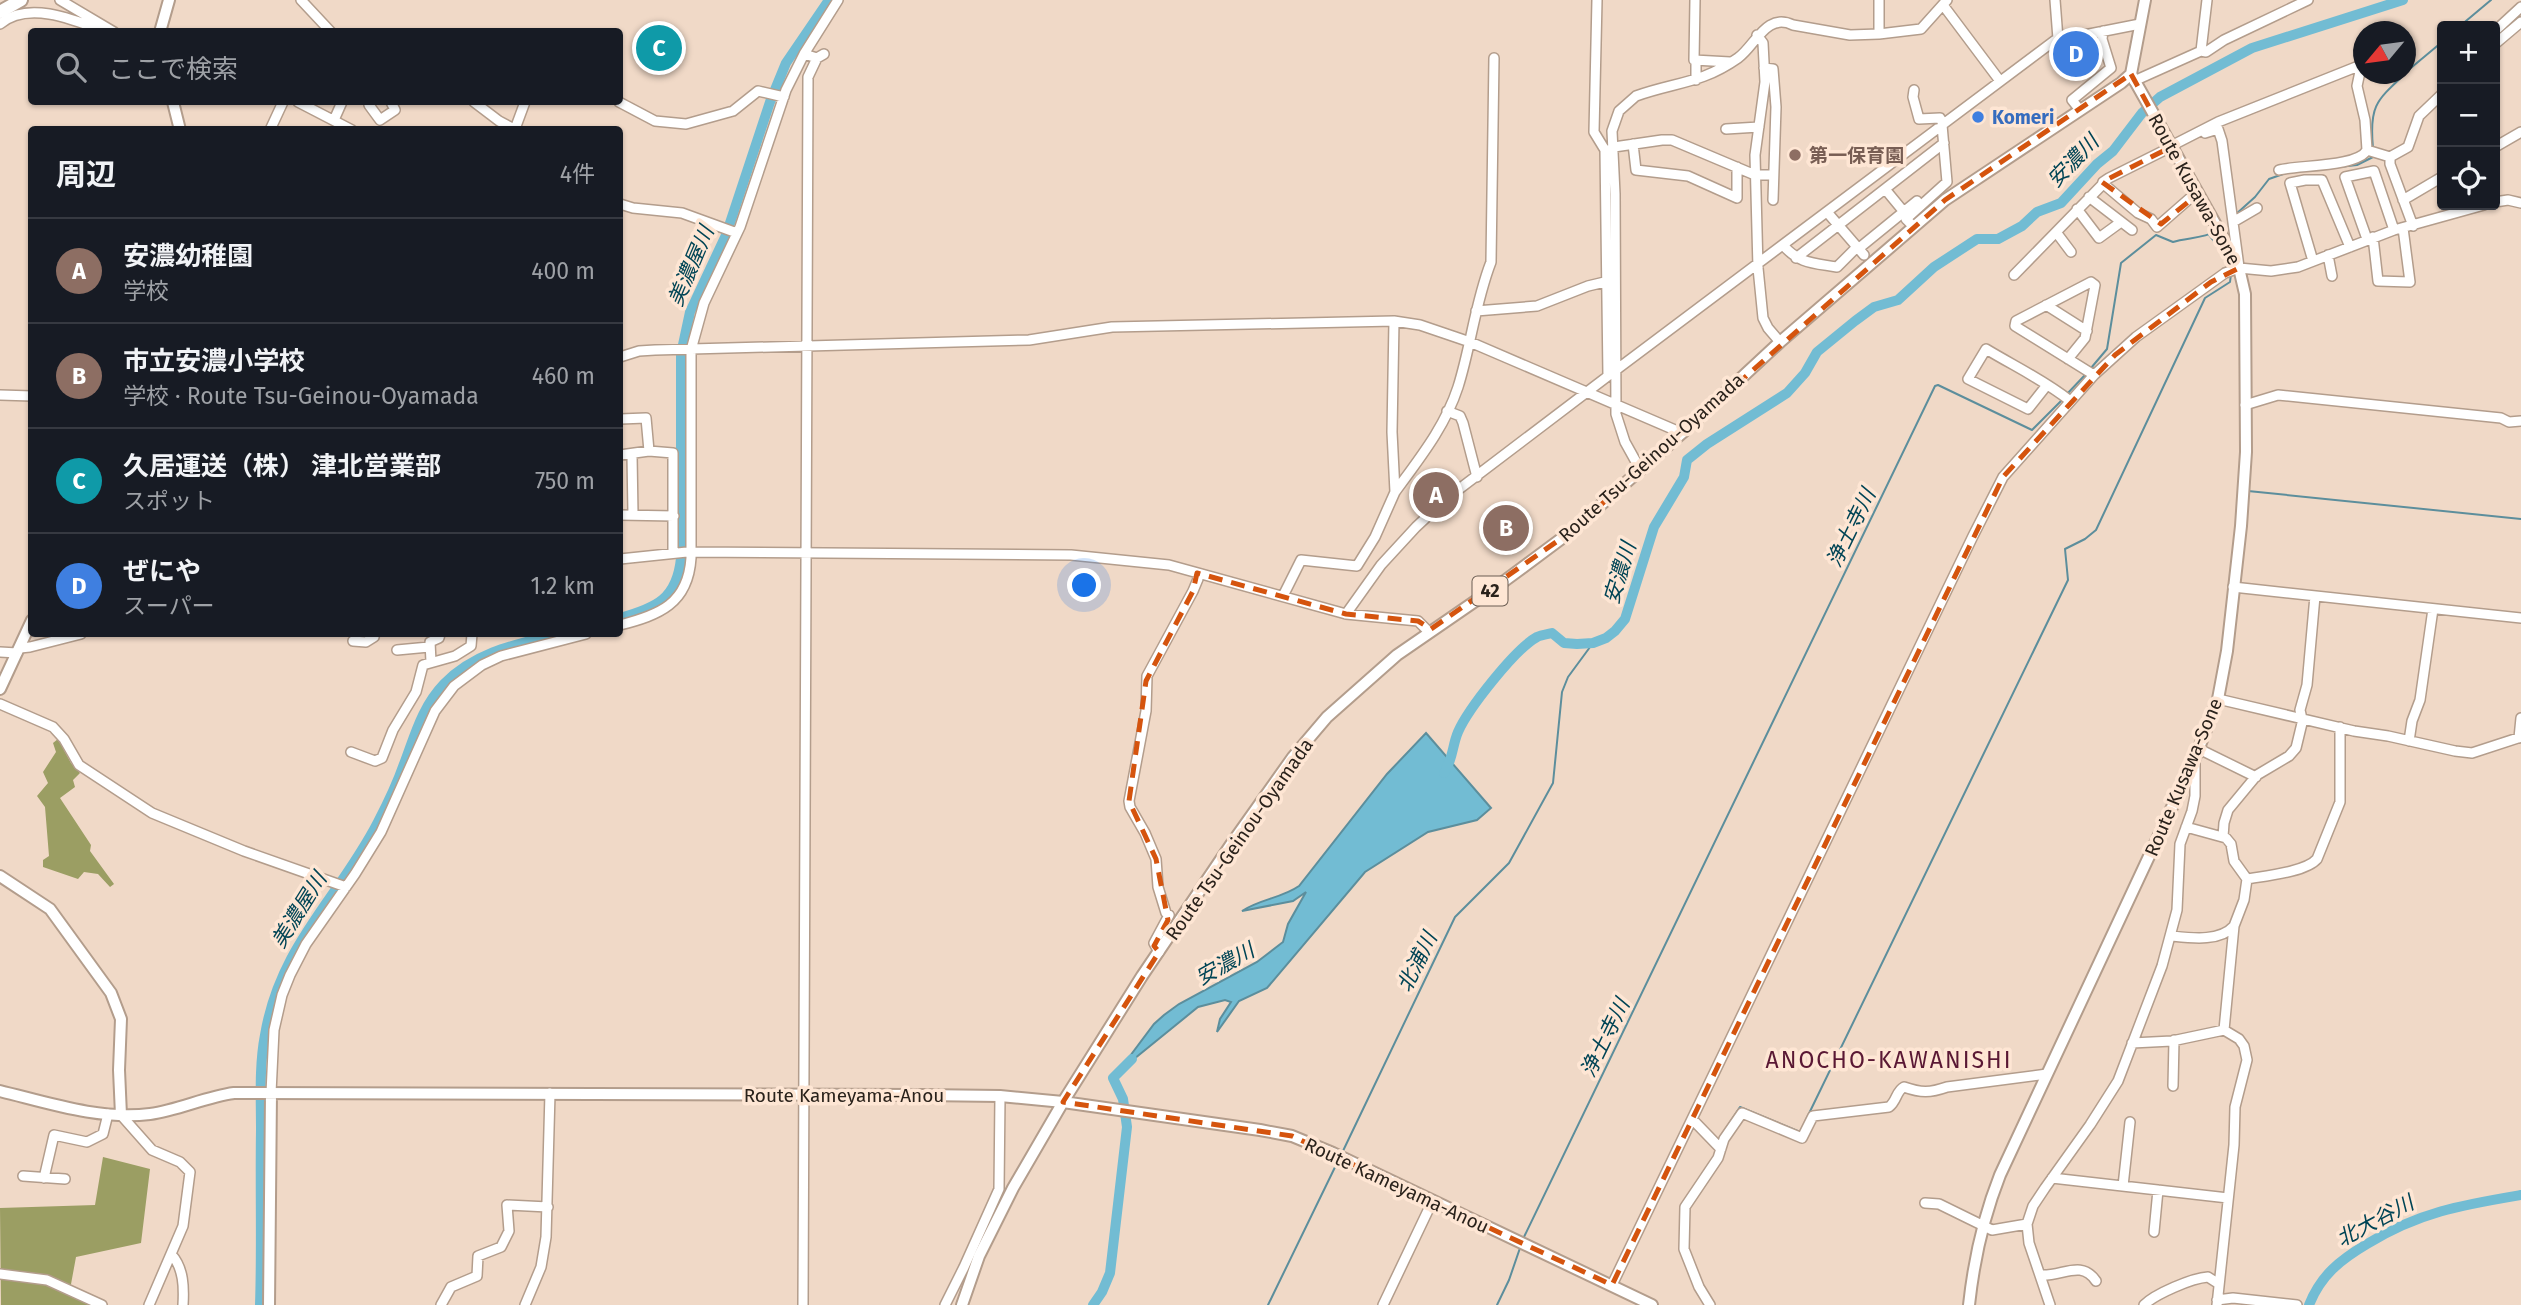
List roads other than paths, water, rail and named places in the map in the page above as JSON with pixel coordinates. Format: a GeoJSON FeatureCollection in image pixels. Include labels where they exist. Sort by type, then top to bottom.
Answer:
{"type":"FeatureCollection","features":[{"type":"Feature","properties":{"kind":"highway"},"geometry":{"type":"LineString","coordinates":[[0,12],[21,0]]}},
{"type":"Feature","properties":{"kind":"main road"},"geometry":{"type":"LineString","coordinates":[[161,28],[169,0]]}},
{"type":"Feature","properties":{"kind":"main road"},"geometry":{"type":"LineString","coordinates":[[2134,80],[2145,0]]}},
{"type":"Feature","properties":{"kind":"main road","name":"Route Tsu-Geinou-Oyamada"},"geometry":{"type":"LineString","coordinates":[[962,1305],[979,1256],[1013,1188],[1063,1102],[1159,952],[1293,757],[1328,717],[1370,677],[1428,631],[1503,582],[1569,533],[1682,433],[1908,219],[1945,200],[2080,110],[2134,80]]}},
{"type":"Feature","properties":{"kind":"main road","name":"Route Kusawa-Sone"},"geometry":{"type":"LineString","coordinates":[[1969,1305],[1982,1224],[2000,1175],[2197,754],[2218,699],[2227,651],[2244,485],[2246,305],[2239,268],[2134,80]]}},
{"type":"Feature","properties":{"kind":"main road"},"geometry":{"type":"LineString","coordinates":[[174,105],[179,126]]}},
{"type":"Feature","properties":{"kind":"main road"},"geometry":{"type":"LineString","coordinates":[[0,689],[28,630]]}},
{"type":"Feature","properties":{"kind":"main road"},"geometry":{"type":"LineString","coordinates":[[0,876],[54,914],[111,993],[121,1019],[121,1115]]}},
{"type":"Feature","properties":{"kind":"main road","name":"Route Kameyama-Anou"},"geometry":{"type":"LineString","coordinates":[[0,1091],[71,1109],[121,1115],[163,1112],[225,1094],[254,1093],[1000,1096],[1094,1106],[1292,1136],[1344,1158],[1652,1305]]}},
{"type":"Feature","properties":{"kind":"main road"},"geometry":{"type":"LineString","coordinates":[[269,1093],[269,1305]]}},
{"type":"Feature","properties":{"kind":"street"},"geometry":{"type":"LineString","coordinates":[[60,0],[107,28]]}},
{"type":"Feature","properties":{"kind":"street"},"geometry":{"type":"LineString","coordinates":[[301,0],[321,27]]}},
{"type":"Feature","properties":{"kind":"street"},"geometry":{"type":"LineString","coordinates":[[623,624],[651,617],[668,606],[685,585],[690,568],[689,351],[704,303],[781,96],[838,0]]}},
{"type":"Feature","properties":{"kind":"street"},"geometry":{"type":"LineString","coordinates":[[1597,0],[1594,132],[1611,149]]}},
{"type":"Feature","properties":{"kind":"street"},"geometry":{"type":"LineString","coordinates":[[1695,0],[1696,80]]}},
{"type":"Feature","properties":{"kind":"street"},"geometry":{"type":"LineString","coordinates":[[1879,0],[1879,34]]}},
{"type":"Feature","properties":{"kind":"street"},"geometry":{"type":"LineString","coordinates":[[2055,0],[2057,39]]}},
{"type":"Feature","properties":{"kind":"street"},"geometry":{"type":"LineString","coordinates":[[2201,51],[2207,0]]}},
{"type":"Feature","properties":{"kind":"street"},"geometry":{"type":"LineString","coordinates":[[2134,80],[2201,51],[2206,52],[2224,40],[2308,0]]}},
{"type":"Feature","properties":{"kind":"street"},"geometry":{"type":"LineString","coordinates":[[1640,469],[1620,432],[1613,373],[1611,149],[1614,120],[1628,101],[1640,94],[1713,73],[1741,55],[1770,24],[1786,21],[1793,25],[1850,35],[1921,29],[1945,3],[2000,81]]}},
{"type":"Feature","properties":{"kind":"street"},"geometry":{"type":"LineString","coordinates":[[2500,26],[2521,7]]}},
{"type":"Feature","properties":{"kind":"street"},"geometry":{"type":"LineString","coordinates":[[0,24],[14,14],[44,13],[95,28]]}},
{"type":"Feature","properties":{"kind":"street"},"geometry":{"type":"LineString","coordinates":[[2500,40],[2521,22]]}},
{"type":"Feature","properties":{"kind":"street"},"geometry":{"type":"LineString","coordinates":[[1346,614],[1381,565],[1416,527],[1447,499],[2000,81],[2057,39],[2140,23]]}},
{"type":"Feature","properties":{"kind":"street"},"geometry":{"type":"LineString","coordinates":[[2080,110],[2072,100],[2111,68],[2102,31]]}},
{"type":"Feature","properties":{"kind":"street"},"geometry":{"type":"LineString","coordinates":[[1758,35],[1763,43],[1764,68],[1755,175],[1763,318],[1780,342]]}},
{"type":"Feature","properties":{"kind":"street"},"geometry":{"type":"LineString","coordinates":[[803,1305],[808,77],[820,56],[804,54]]}},
{"type":"Feature","properties":{"kind":"street"},"geometry":{"type":"LineString","coordinates":[[1283,596],[1293,568],[1301,560],[1357,566],[1375,537],[1395,492],[1435,438],[1457,391],[1481,286],[1492,257],[1494,58]]}},
{"type":"Feature","properties":{"kind":"street"},"geometry":{"type":"LineString","coordinates":[[1696,60],[1730,61]]}},
{"type":"Feature","properties":{"kind":"street"},"geometry":{"type":"LineString","coordinates":[[2014,275],[2103,181],[2230,117],[2361,67],[2357,86],[2365,120],[2368,150],[2363,156],[2351,160],[2279,170]]}},
{"type":"Feature","properties":{"kind":"street"},"geometry":{"type":"LineString","coordinates":[[1764,68],[1773,69],[1776,107],[1773,200]]}},
{"type":"Feature","properties":{"kind":"street"},"geometry":{"type":"LineString","coordinates":[[1783,245],[1796,258],[1837,267],[1908,219],[1947,182],[1943,126],[1940,118],[1919,119],[1913,97],[1914,90]]}},
{"type":"Feature","properties":{"kind":"street"},"geometry":{"type":"LineString","coordinates":[[623,104],[655,121],[686,124],[726,114],[752,94],[765,91],[781,96]]}},
{"type":"Feature","properties":{"kind":"street"},"geometry":{"type":"LineString","coordinates":[[2390,157],[2406,149],[2419,116],[2437,99]]}},
{"type":"Feature","properties":{"kind":"street"},"geometry":{"type":"LineString","coordinates":[[272,126],[282,105]]}},
{"type":"Feature","properties":{"kind":"street"},"geometry":{"type":"LineString","coordinates":[[304,105],[345,126]]}},
{"type":"Feature","properties":{"kind":"street"},"geometry":{"type":"LineString","coordinates":[[334,120],[341,105]]}},
{"type":"Feature","properties":{"kind":"street"},"geometry":{"type":"LineString","coordinates":[[370,105],[380,120],[396,110],[393,105]]}},
{"type":"Feature","properties":{"kind":"street"},"geometry":{"type":"LineString","coordinates":[[478,105],[510,126]]}},
{"type":"Feature","properties":{"kind":"street"},"geometry":{"type":"LineString","coordinates":[[517,126],[524,105]]}},
{"type":"Feature","properties":{"kind":"street"},"geometry":{"type":"LineString","coordinates":[[1761,107],[1776,107]]}},
{"type":"Feature","properties":{"kind":"street"},"geometry":{"type":"LineString","coordinates":[[1726,128],[1759,127]]}},
{"type":"Feature","properties":{"kind":"street"},"geometry":{"type":"LineString","coordinates":[[2196,133],[2218,129],[2239,268]]}},
{"type":"Feature","properties":{"kind":"street"},"geometry":{"type":"LineString","coordinates":[[2500,144],[2521,132]]}},
{"type":"Feature","properties":{"kind":"street"},"geometry":{"type":"LineString","coordinates":[[1611,149],[1672,140],[1755,175],[1773,175]]}},
{"type":"Feature","properties":{"kind":"street"},"geometry":{"type":"LineString","coordinates":[[1796,258],[1944,143]]}},
{"type":"Feature","properties":{"kind":"street"},"geometry":{"type":"LineString","coordinates":[[1633,144],[1636,170],[1688,176],[1737,198],[1737,167]]}},
{"type":"Feature","properties":{"kind":"street"},"geometry":{"type":"LineString","coordinates":[[2368,150],[2390,157],[2403,200],[2403,228],[2410,282],[2378,281],[2370,238],[2345,177],[2374,171],[2403,228]]}},
{"type":"Feature","properties":{"kind":"street"},"geometry":{"type":"LineString","coordinates":[[2313,261],[2290,183],[2295,181],[2322,180],[2350,247]]}},
{"type":"Feature","properties":{"kind":"street"},"geometry":{"type":"LineString","coordinates":[[2403,200],[2437,180]]}},
{"type":"Feature","properties":{"kind":"street"},"geometry":{"type":"LineString","coordinates":[[2102,185],[2138,213],[2151,219],[2157,227],[2198,194]]}},
{"type":"Feature","properties":{"kind":"street"},"geometry":{"type":"LineString","coordinates":[[1885,189],[1908,219]]}},
{"type":"Feature","properties":{"kind":"street"},"geometry":{"type":"LineString","coordinates":[[2089,197],[2132,230]]}},
{"type":"Feature","properties":{"kind":"street"},"geometry":{"type":"LineString","coordinates":[[2500,201],[2521,203]]}},
{"type":"Feature","properties":{"kind":"street"},"geometry":{"type":"LineString","coordinates":[[623,206],[682,213],[731,231]]}},
{"type":"Feature","properties":{"kind":"street"},"geometry":{"type":"LineString","coordinates":[[2233,222],[2257,208]]}},
{"type":"Feature","properties":{"kind":"street"},"geometry":{"type":"LineString","coordinates":[[2077,209],[2099,238],[2121,222]]}},
{"type":"Feature","properties":{"kind":"street"},"geometry":{"type":"LineString","coordinates":[[1612,1285],[2003,477],[2094,374],[2136,337],[2225,273],[2239,268],[2287,269],[2328,256],[2370,238],[2466,210]]}},
{"type":"Feature","properties":{"kind":"street"},"geometry":{"type":"LineString","coordinates":[[1827,212],[1860,251]]}},
{"type":"Feature","properties":{"kind":"street"},"geometry":{"type":"LineString","coordinates":[[2056,232],[2071,252]]}},
{"type":"Feature","properties":{"kind":"street"},"geometry":{"type":"LineString","coordinates":[[2328,256],[2332,276]]}},
{"type":"Feature","properties":{"kind":"street"},"geometry":{"type":"LineString","coordinates":[[1476,311],[1537,306],[1612,280]]}},
{"type":"Feature","properties":{"kind":"street"},"geometry":{"type":"LineString","coordinates":[[2068,359],[2085,338],[2095,285],[2091,282],[2016,321],[2015,326],[2068,359],[2094,374]]}},
{"type":"Feature","properties":{"kind":"street"},"geometry":{"type":"LineString","coordinates":[[2046,305],[2087,331]]}},
{"type":"Feature","properties":{"kind":"street"},"geometry":{"type":"LineString","coordinates":[[1394,321],[1392,432],[1395,492]]}},
{"type":"Feature","properties":{"kind":"street"},"geometry":{"type":"LineString","coordinates":[[623,355],[639,351],[676,349],[689,351],[807,345],[1029,340],[1112,327],[1394,321],[1420,325],[1470,342],[1682,433]]}},
{"type":"Feature","properties":{"kind":"street"},"geometry":{"type":"LineString","coordinates":[[2047,385],[2028,410],[1968,379],[1986,349],[2047,385],[2070,400]]}},
{"type":"Feature","properties":{"kind":"street"},"geometry":{"type":"LineString","coordinates":[[0,395],[28,396]]}},
{"type":"Feature","properties":{"kind":"street"},"geometry":{"type":"LineString","coordinates":[[2245,405],[2278,396],[2501,418],[2509,422],[2521,421]]}},
{"type":"Feature","properties":{"kind":"street"},"geometry":{"type":"LineString","coordinates":[[1447,411],[1460,416],[1477,477]]}},
{"type":"Feature","properties":{"kind":"street"},"geometry":{"type":"LineString","coordinates":[[623,419],[646,418],[649,451]]}},
{"type":"Feature","properties":{"kind":"street"},"geometry":{"type":"LineString","coordinates":[[623,455],[649,451],[673,453],[674,553]]}},
{"type":"Feature","properties":{"kind":"street"},"geometry":{"type":"LineString","coordinates":[[632,455],[633,514]]}},
{"type":"Feature","properties":{"kind":"street"},"geometry":{"type":"LineString","coordinates":[[623,515],[674,516]]}},
{"type":"Feature","properties":{"kind":"street"},"geometry":{"type":"LineString","coordinates":[[623,559],[688,552],[1071,555],[1157,563],[1346,614],[1418,621],[1428,631]]}},
{"type":"Feature","properties":{"kind":"street"},"geometry":{"type":"LineString","coordinates":[[1159,952],[1154,943],[1169,915],[1158,887],[1156,859],[1129,801],[1146,711],[1146,681],[1193,591],[1198,579],[1197,573]]}},
{"type":"Feature","properties":{"kind":"street"},"geometry":{"type":"LineString","coordinates":[[2233,587],[2521,618]]}},
{"type":"Feature","properties":{"kind":"street"},"geometry":{"type":"LineString","coordinates":[[2223,837],[2224,820],[2228,810],[2256,777],[2292,752],[2300,738],[2300,710],[2307,685],[2315,596]]}},
{"type":"Feature","properties":{"kind":"street"},"geometry":{"type":"LineString","coordinates":[[2409,741],[2412,721],[2420,700],[2433,608]]}},
{"type":"Feature","properties":{"kind":"street"},"geometry":{"type":"LineString","coordinates":[[0,652],[19,651],[70,637]]}},
{"type":"Feature","properties":{"kind":"street"},"geometry":{"type":"LineString","coordinates":[[353,641],[366,642],[374,637]]}},
{"type":"Feature","properties":{"kind":"street"},"geometry":{"type":"LineString","coordinates":[[431,662],[430,642],[439,637]]}},
{"type":"Feature","properties":{"kind":"street"},"geometry":{"type":"LineString","coordinates":[[351,752],[375,761],[383,758],[393,730],[416,692],[423,665],[455,656],[471,646],[472,637]]}},
{"type":"Feature","properties":{"kind":"street"},"geometry":{"type":"LineString","coordinates":[[269,1093],[275,1023],[289,975],[341,885],[370,852],[395,803],[428,722],[454,686],[482,664],[501,656],[574,637]]}},
{"type":"Feature","properties":{"kind":"street"},"geometry":{"type":"LineString","coordinates":[[397,650],[429,647]]}},
{"type":"Feature","properties":{"kind":"street"},"geometry":{"type":"LineString","coordinates":[[2218,699],[2455,751],[2472,752],[2520,738],[2521,718]]}},
{"type":"Feature","properties":{"kind":"street"},"geometry":{"type":"LineString","coordinates":[[0,704],[53,727],[64,739],[79,765],[152,813],[244,851],[341,885]]}},
{"type":"Feature","properties":{"kind":"street"},"geometry":{"type":"LineString","coordinates":[[2246,879],[2311,865],[2317,859],[2340,802],[2340,727]]}},
{"type":"Feature","properties":{"kind":"street"},"geometry":{"type":"LineString","coordinates":[[2050,1305],[2027,1235],[2027,1224],[2034,1206],[2052,1178],[2111,1094],[2171,936],[2177,910],[2180,844],[2195,796],[2197,754],[2256,777]]}},
{"type":"Feature","properties":{"kind":"street"},"geometry":{"type":"LineString","coordinates":[[2186,827],[2223,837],[2230,842],[2234,861],[2246,879],[2244,900],[2234,926],[2224,1030]]}},
{"type":"Feature","properties":{"kind":"street"},"geometry":{"type":"LineString","coordinates":[[2171,936],[2221,936],[2234,926]]}},
{"type":"Feature","properties":{"kind":"street"},"geometry":{"type":"LineString","coordinates":[[2132,1043],[2174,1040],[2224,1030],[2239,1039],[2244,1046],[2247,1060],[2235,1107],[2217,1302],[2233,1298],[2297,1305]]}},
{"type":"Feature","properties":{"kind":"street"},"geometry":{"type":"LineString","coordinates":[[2172,1086],[2174,1040]]}},
{"type":"Feature","properties":{"kind":"street"},"geometry":{"type":"LineString","coordinates":[[1710,1305],[1699,1287],[1684,1249],[1685,1207],[1718,1158],[1724,1139],[1742,1113],[1802,1138],[1813,1116],[1889,1107],[1903,1087],[1921,1093],[1932,1093],[1947,1087],[2047,1074]]}},
{"type":"Feature","properties":{"kind":"street"},"geometry":{"type":"LineString","coordinates":[[525,1305],[541,1267],[548,1207],[550,1093]]}},
{"type":"Feature","properties":{"kind":"street"},"geometry":{"type":"LineString","coordinates":[[945,1305],[999,1189],[1000,1096]]}},
{"type":"Feature","properties":{"kind":"street"},"geometry":{"type":"LineString","coordinates":[[44,1178],[54,1135],[87,1142],[103,1134],[108,1114]]}},
{"type":"Feature","properties":{"kind":"street"},"geometry":{"type":"LineString","coordinates":[[121,1115],[152,1150],[180,1162],[190,1172],[184,1220],[149,1305]]}},
{"type":"Feature","properties":{"kind":"street"},"geometry":{"type":"LineString","coordinates":[[1692,1119],[1721,1149]]}},
{"type":"Feature","properties":{"kind":"street"},"geometry":{"type":"LineString","coordinates":[[2123,1186],[2130,1122]]}},
{"type":"Feature","properties":{"kind":"street"},"geometry":{"type":"LineString","coordinates":[[23,1176],[65,1179]]}},
{"type":"Feature","properties":{"kind":"street"},"geometry":{"type":"LineString","coordinates":[[2052,1178],[2228,1198]]}},
{"type":"Feature","properties":{"kind":"street"},"geometry":{"type":"LineString","coordinates":[[2154,1232],[2158,1190]]}},
{"type":"Feature","properties":{"kind":"street"},"geometry":{"type":"LineString","coordinates":[[1383,1305],[1433,1200]]}},
{"type":"Feature","properties":{"kind":"street"},"geometry":{"type":"LineString","coordinates":[[1925,1203],[1939,1204],[1992,1230],[2027,1224]]}},
{"type":"Feature","properties":{"kind":"street"},"geometry":{"type":"LineString","coordinates":[[441,1305],[451,1287],[477,1276],[478,1256],[501,1247],[509,1231],[507,1205],[548,1207]]}},
{"type":"Feature","properties":{"kind":"street"},"geometry":{"type":"LineString","coordinates":[[172,1254],[180,1268],[184,1288],[183,1305]]}},
{"type":"Feature","properties":{"kind":"street"},"geometry":{"type":"LineString","coordinates":[[2040,1275],[2081,1269],[2090,1273],[2096,1281]]}},
{"type":"Feature","properties":{"kind":"street"},"geometry":{"type":"LineString","coordinates":[[0,1274],[47,1280],[102,1305]]}},
{"type":"Feature","properties":{"kind":"street"},"geometry":{"type":"LineString","coordinates":[[2144,1305],[2174,1287],[2195,1279],[2208,1277],[2219,1284]]}},
{"type":"Feature","properties":{"kind":"water"},"geometry":{"type":"Polygon","coordinates":[[[1426,733],[1491,808],[1477,820],[1428,832],[1365,872],[1267,988],[1239,1001],[1217,1032],[1220,1019],[1231,1002],[1225,1000],[1198,1007],[1118,1072],[1154,1024],[1164,1015],[1179,1004],[1257,962],[1283,942],[1288,924],[1306,892],[1293,901],[1242,911],[1299,886],[1387,774],[1426,733]]]}},
{"type":"Feature","properties":{"kind":"waterway","name":"美濃屋川"},"geometry":{"type":"LineString","coordinates":[[623,617],[662,600],[675,583],[679,572],[681,354],[690,312],[726,235],[770,102],[786,63],[829,0]]}},
{"type":"Feature","properties":{"kind":"waterway","name":"安濃川"},"geometry":{"type":"LineString","coordinates":[[1444,773],[1458,732],[1471,709],[1505,666],[1528,644],[1537,637],[1552,633],[1564,643],[1593,643],[1615,631],[1625,619],[1654,527],[1684,477],[1687,460],[1707,444],[1787,393],[1805,373],[1817,352],[1855,321],[1874,307],[1898,300],[1934,267],[1977,239],[1998,239],[2022,226],[2037,212],[2061,203],[2097,164],[2113,151],[2142,113],[2160,97],[2252,48],[2403,0]]}},
{"type":"Feature","properties":{"kind":"waterway","name":"浄土寺川"},"geometry":{"type":"LineString","coordinates":[[2466,21],[2491,0]]}},
{"type":"Feature","properties":{"kind":"waterway","name":"浄土寺川"},"geometry":{"type":"LineString","coordinates":[[2416,64],[2437,46]]}},
{"type":"Feature","properties":{"kind":"waterway","name":"浄土寺川"},"geometry":{"type":"LineString","coordinates":[[2373,148],[2374,113],[2381,98],[2394,84]]}},
{"type":"Feature","properties":{"kind":"waterway","name":"浄土寺川"},"geometry":{"type":"LineString","coordinates":[[2302,171],[2357,165],[2373,157]]}},
{"type":"Feature","properties":{"kind":"waterway","name":"浄土寺川"},"geometry":{"type":"LineString","coordinates":[[2235,215],[2255,197],[2269,179],[2286,173]]}},
{"type":"Feature","properties":{"kind":"waterway","name":"浄土寺川"},"geometry":{"type":"LineString","coordinates":[[2091,368],[2107,349],[2121,263],[2156,235],[2173,242],[2214,232]]}},
{"type":"Feature","properties":{"kind":"waterway"},"geometry":{"type":"LineString","coordinates":[[2209,235],[2220,249],[2229,269]]}},
{"type":"Feature","properties":{"kind":"waterway"},"geometry":{"type":"LineString","coordinates":[[1723,1133],[1740,1107],[1800,1132],[2068,580],[2065,549],[2096,530],[2205,298],[2230,282],[2231,274]]}},
{"type":"Feature","properties":{"kind":"waterway","name":"浄土寺川"},"geometry":{"type":"LineString","coordinates":[[2067,394],[2085,375]]}},
{"type":"Feature","properties":{"kind":"waterway","name":"浄土寺川"},"geometry":{"type":"LineString","coordinates":[[1523,1239],[1935,386],[1938,385],[2032,430],[2061,401]]}},
{"type":"Feature","properties":{"kind":"waterway"},"geometry":{"type":"LineString","coordinates":[[2248,491],[2521,519]]}},
{"type":"Feature","properties":{"kind":"waterway","name":"美濃屋川"},"geometry":{"type":"LineString","coordinates":[[260,1305],[262,1059],[273,1003],[284,974],[312,923],[363,849],[378,822],[420,722],[436,693],[469,664],[497,651],[546,637]]}},
{"type":"Feature","properties":{"kind":"waterway","name":"北浦川"},"geometry":{"type":"LineString","coordinates":[[1342,1153],[1455,917],[1509,863],[1553,783],[1562,692],[1568,677],[1593,643]]}},
{"type":"Feature","properties":{"kind":"waterway","name":"安濃川"},"geometry":{"type":"LineString","coordinates":[[1093,1305],[1110,1273],[1127,1127],[1123,1099],[1113,1078],[1132,1059]]}},
{"type":"Feature","properties":{"kind":"waterway","name":"北浦川"},"geometry":{"type":"LineString","coordinates":[[1268,1305],[1338,1161]]}},
{"type":"Feature","properties":{"kind":"waterway","name":"北大谷川"},"geometry":{"type":"LineString","coordinates":[[2309,1305],[2319,1285],[2332,1269],[2386,1233],[2441,1211],[2521,1195]]}},
{"type":"Feature","properties":{"kind":"waterway","name":"浄土寺川"},"geometry":{"type":"LineString","coordinates":[[1497,1305],[1520,1248]]}},
{"type":"Feature","properties":{"kind":"place","name":"久居運送（株） 津北営業部"},"geometry":{"type":"Point","coordinates":[659,48]}},
{"type":"Feature","properties":{"kind":"place","name":"ぜにや"},"geometry":{"type":"Point","coordinates":[2076,54]}},
{"type":"Feature","properties":{"kind":"place","name":"Komeri"},"geometry":{"type":"Point","coordinates":[1978,117]}},
{"type":"Feature","properties":{"kind":"place","name":"第一保育園"},"geometry":{"type":"Point","coordinates":[1795,155]}},
{"type":"Feature","properties":{"kind":"place","name":"安濃幼稚園"},"geometry":{"type":"Point","coordinates":[1436,495]}},
{"type":"Feature","properties":{"kind":"place","name":"市立安濃小学校"},"geometry":{"type":"Point","coordinates":[1506,528]}},
{"type":"Feature","properties":{"kind":"district","name":"ANOCHO-KAWANISHI"},"geometry":{"type":"Point","coordinates":[1889,1060]}}]}
